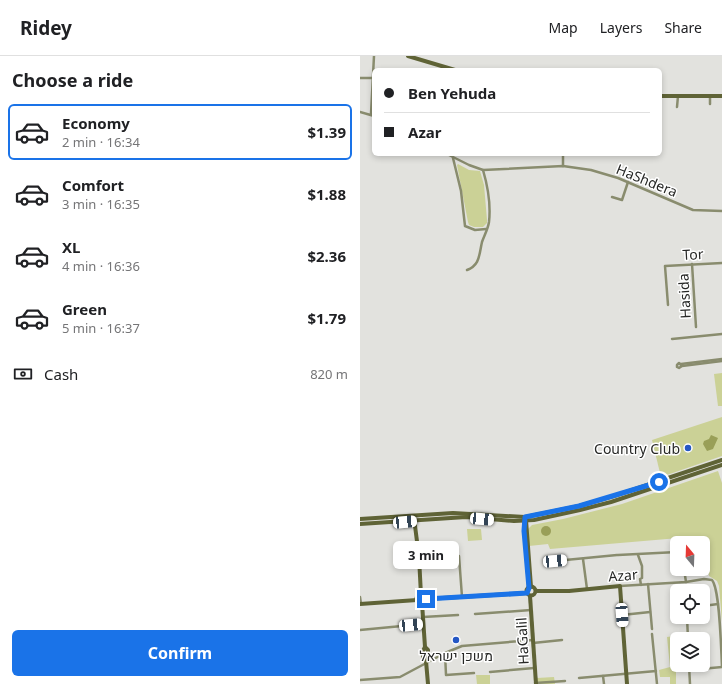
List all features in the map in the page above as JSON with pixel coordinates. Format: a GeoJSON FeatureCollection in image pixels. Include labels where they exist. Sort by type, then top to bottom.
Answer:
{"type":"FeatureCollection","features":[{"type":"Feature","properties":{"kind":"street"},"geometry":{"type":"LineString","coordinates":[[373,68],[374,56]]}},
{"type":"Feature","properties":{"kind":"street"},"geometry":{"type":"LineString","coordinates":[[408,56],[444,68]]}},
{"type":"Feature","properties":{"kind":"street"},"geometry":{"type":"LineString","coordinates":[[360,78],[372,78]]}},
{"type":"Feature","properties":{"kind":"street"},"geometry":{"type":"LineString","coordinates":[[662,96],[722,96]]}},
{"type":"Feature","properties":{"kind":"street"},"geometry":{"type":"LineString","coordinates":[[677,107],[678,96]]}},
{"type":"Feature","properties":{"kind":"street"},"geometry":{"type":"LineString","coordinates":[[710,96],[710,104]]}},
{"type":"Feature","properties":{"kind":"street"},"geometry":{"type":"LineString","coordinates":[[360,112],[372,115]]}},
{"type":"Feature","properties":{"kind":"street","name":"HaShdera"},"geometry":{"type":"LineString","coordinates":[[450,156],[484,170],[563,166],[591,170],[618,178],[693,210],[722,211]]}},
{"type":"Feature","properties":{"kind":"street"},"geometry":{"type":"LineString","coordinates":[[563,156],[563,166]]}},
{"type":"Feature","properties":{"kind":"street"},"geometry":{"type":"LineString","coordinates":[[453,158],[461,191],[465,226],[475,230],[486,229]]}},
{"type":"Feature","properties":{"kind":"street"},"geometry":{"type":"LineString","coordinates":[[467,270],[473,268],[478,263],[486,229],[489,224],[490,205],[484,170]]}},
{"type":"Feature","properties":{"kind":"street"},"geometry":{"type":"LineString","coordinates":[[612,197],[622,200],[628,182]]}},
{"type":"Feature","properties":{"kind":"street","name":"Tor"},"geometry":{"type":"LineString","coordinates":[[668,304],[665,266],[722,263]]}},
{"type":"Feature","properties":{"kind":"street","name":"Hasida"},"geometry":{"type":"LineString","coordinates":[[692,264],[696,327]]}},
{"type":"Feature","properties":{"kind":"street"},"geometry":{"type":"LineString","coordinates":[[672,339],[722,334]]}},
{"type":"Feature","properties":{"kind":"street"},"geometry":{"type":"LineString","coordinates":[[681,365],[722,360]]}},
{"type":"Feature","properties":{"kind":"street"},"geometry":{"type":"LineString","coordinates":[[360,519],[414,518],[460,513],[525,520],[614,496],[722,460]]}},
{"type":"Feature","properties":{"kind":"street"},"geometry":{"type":"LineString","coordinates":[[405,522],[414,518],[424,520],[466,517],[514,521],[534,520],[611,502],[722,465]]}},
{"type":"Feature","properties":{"kind":"street"},"geometry":{"type":"LineString","coordinates":[[414,518],[421,595],[418,596],[417,600]]}},
{"type":"Feature","properties":{"kind":"street"},"geometry":{"type":"LineString","coordinates":[[416,531],[424,520]]}},
{"type":"Feature","properties":{"kind":"street"},"geometry":{"type":"LineString","coordinates":[[525,520],[530,587],[529,594]]}},
{"type":"Feature","properties":{"kind":"street"},"geometry":{"type":"LineString","coordinates":[[526,530],[529,524],[534,520]]}},
{"type":"Feature","properties":{"kind":"street"},"geometry":{"type":"LineString","coordinates":[[514,521],[526,530]]}},
{"type":"Feature","properties":{"kind":"street"},"geometry":{"type":"LineString","coordinates":[[360,524],[405,522],[412,524],[416,531]]}},
{"type":"Feature","properties":{"kind":"street"},"geometry":{"type":"LineString","coordinates":[[555,561],[618,555],[670,553]]}},
{"type":"Feature","properties":{"kind":"street"},"geometry":{"type":"LineString","coordinates":[[638,555],[642,566],[642,578],[640,579],[641,585]]}},
{"type":"Feature","properties":{"kind":"street"},"geometry":{"type":"LineString","coordinates":[[459,556],[462,597]]}},
{"type":"Feature","properties":{"kind":"street"},"geometry":{"type":"LineString","coordinates":[[584,559],[587,589]]}},
{"type":"Feature","properties":{"kind":"street"},"geometry":{"type":"LineString","coordinates":[[685,576],[686,582]]}},
{"type":"Feature","properties":{"kind":"street","name":"Azar"},"geometry":{"type":"LineString","coordinates":[[536,591],[686,582],[704,579],[712,580],[715,584],[718,604]]}},
{"type":"Feature","properties":{"kind":"street"},"geometry":{"type":"LineString","coordinates":[[648,584],[652,629]]}},
{"type":"Feature","properties":{"kind":"street"},"geometry":{"type":"LineString","coordinates":[[620,586],[626,684]]}},
{"type":"Feature","properties":{"kind":"street"},"geometry":{"type":"LineString","coordinates":[[422,603],[425,602],[426,599],[534,595],[536,591],[535,589],[530,587]]}},
{"type":"Feature","properties":{"kind":"street","name":"HaGalil"},"geometry":{"type":"LineString","coordinates":[[529,594],[536,684]]}},
{"type":"Feature","properties":{"kind":"street"},"geometry":{"type":"LineString","coordinates":[[421,595],[424,595],[426,599]]}},
{"type":"Feature","properties":{"kind":"street"},"geometry":{"type":"LineString","coordinates":[[360,597],[360,604],[417,600],[422,603]]}},
{"type":"Feature","properties":{"kind":"street"},"geometry":{"type":"LineString","coordinates":[[422,603],[425,647],[428,650],[426,662],[428,684]]}},
{"type":"Feature","properties":{"kind":"street"},"geometry":{"type":"LineString","coordinates":[[710,605],[718,604],[722,667],[710,668]]}},
{"type":"Feature","properties":{"kind":"street"},"geometry":{"type":"LineString","coordinates":[[475,614],[531,610]]}},
{"type":"Feature","properties":{"kind":"street"},"geometry":{"type":"LineString","coordinates":[[622,615],[650,612]]}},
{"type":"Feature","properties":{"kind":"street"},"geometry":{"type":"LineString","coordinates":[[423,617],[458,615]]}},
{"type":"Feature","properties":{"kind":"street"},"geometry":{"type":"LineString","coordinates":[[360,630],[424,624]]}},
{"type":"Feature","properties":{"kind":"street"},"geometry":{"type":"LineString","coordinates":[[652,634],[657,684]]}},
{"type":"Feature","properties":{"kind":"street"},"geometry":{"type":"LineString","coordinates":[[360,680],[400,677],[426,662],[462,646],[562,640]]}},
{"type":"Feature","properties":{"kind":"street"},"geometry":{"type":"LineString","coordinates":[[445,653],[446,675],[474,673]]}},
{"type":"Feature","properties":{"kind":"street"},"geometry":{"type":"LineString","coordinates":[[490,672],[534,668]]}},
{"type":"Feature","properties":{"kind":"street"},"geometry":{"type":"LineString","coordinates":[[579,678],[656,671]]}},
{"type":"Feature","properties":{"kind":"street"},"geometry":{"type":"LineString","coordinates":[[690,672],[690,684]]}},
{"type":"Feature","properties":{"kind":"street"},"geometry":{"type":"LineString","coordinates":[[603,676],[604,684]]}},
{"type":"Feature","properties":{"kind":"street"},"geometry":{"type":"LineString","coordinates":[[536,684],[565,681]]}},
{"type":"Feature","properties":{"kind":"shaded area"},"geometry":{"type":"Polygon","coordinates":[[[458,164],[469,170],[480,171],[484,185],[487,220],[487,223],[483,227],[474,227],[469,225],[458,164]]]}},
{"type":"Feature","properties":{"kind":"shaded area"},"geometry":{"type":"Polygon","coordinates":[[[722,373],[722,406],[718,406],[714,374],[722,373]]]}},
{"type":"Feature","properties":{"kind":"shaded area","name":"Country Club"},"geometry":{"type":"Polygon","coordinates":[[[722,417],[722,456],[661,477],[652,440],[722,417]]]}},
{"type":"Feature","properties":{"kind":"shaded area"},"geometry":{"type":"Polygon","coordinates":[[[711,435],[718,438],[713,449],[707,451],[703,444],[704,441],[709,439],[711,435]]]}},
{"type":"Feature","properties":{"kind":"shaded area"},"geometry":{"type":"Polygon","coordinates":[[[718,471],[722,483],[722,622],[719,586],[717,581],[709,576],[710,536],[670,536],[670,539],[550,549],[548,544],[529,546],[528,529],[532,525],[563,519],[622,504],[718,471]]]}},
{"type":"Feature","properties":{"kind":"shaded area"},"geometry":{"type":"Polygon","coordinates":[[[546,526],[551,531],[546,536],[541,531],[546,526]]]}},
{"type":"Feature","properties":{"kind":"shaded area"},"geometry":{"type":"Polygon","coordinates":[[[467,529],[481,529],[482,540],[468,541],[467,529]]]}},
{"type":"Feature","properties":{"kind":"shaded area"},"geometry":{"type":"Polygon","coordinates":[[[667,637],[670,637],[670,667],[667,637]]]}},
{"type":"Feature","properties":{"kind":"shaded area"},"geometry":{"type":"Polygon","coordinates":[[[670,667],[670,672],[676,672],[676,684],[670,684],[670,677],[660,677],[659,670],[670,667]]]}},
{"type":"Feature","properties":{"kind":"shaded area"},"geometry":{"type":"Polygon","coordinates":[[[476,675],[490,675],[490,684],[477,684],[476,675]]]}},
{"type":"Feature","properties":{"kind":"shaded area"},"geometry":{"type":"Polygon","coordinates":[[[554,677],[555,684],[537,684],[537,678],[554,677]]]}},
{"type":"Feature","properties":{"kind":"place","name":"Country Club"},"geometry":{"type":"Point","coordinates":[688,448]}},
{"type":"Feature","properties":{"kind":"place","name":"משכן ישראל"},"geometry":{"type":"Point","coordinates":[456,640]}},
{"type":"Feature","properties":{"kind":"route"},"geometry":{"type":"LineString","coordinates":[[426,599],[527,593],[527,589],[529,588],[524,531],[525,517],[579,506],[659,482]]}}]}
